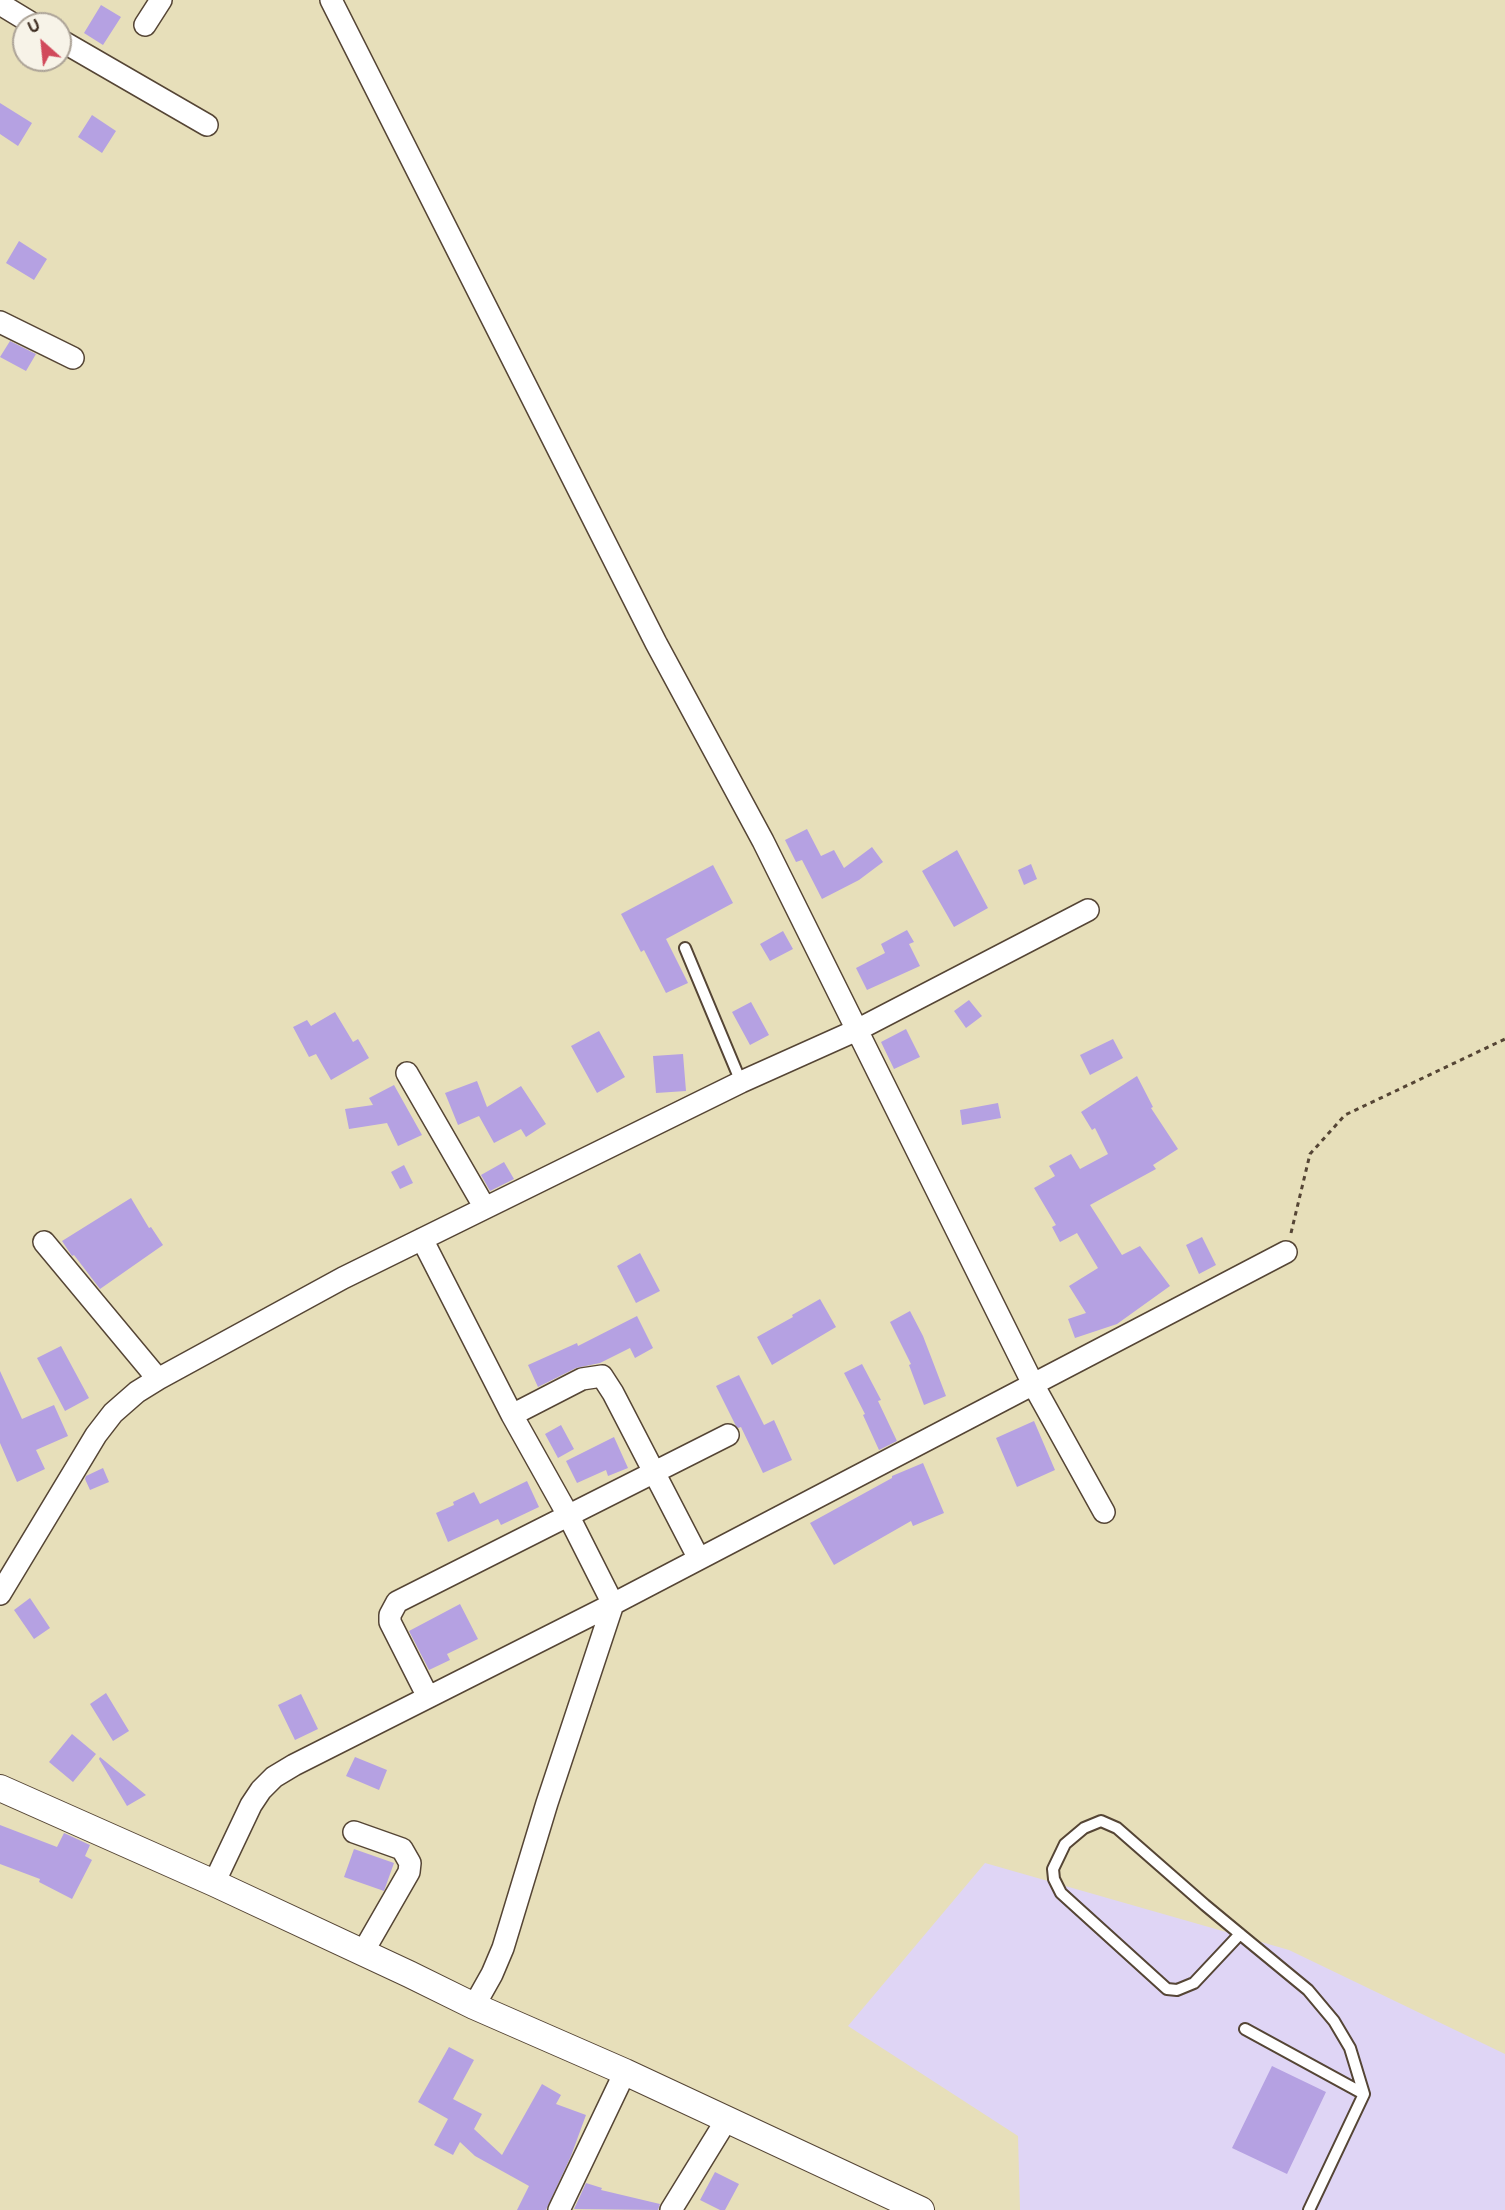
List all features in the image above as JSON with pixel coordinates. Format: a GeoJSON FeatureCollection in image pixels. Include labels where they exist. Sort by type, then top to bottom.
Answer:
{"type":"FeatureCollection","features":[{"type":"Feature","properties":{"kind":"street"},"geometry":{"type":"LineString","coordinates":[[145,24],[161,0]]}},
{"type":"Feature","properties":{"kind":"street"},"geometry":{"type":"LineString","coordinates":[[331,0],[656,643],[723,764],[1034,1386],[1104,1512]]}},
{"type":"Feature","properties":{"kind":"street"},"geometry":{"type":"LineString","coordinates":[[0,4],[13,12]]}},
{"type":"Feature","properties":{"kind":"street"},"geometry":{"type":"LineString","coordinates":[[72,47],[207,125]]}},
{"type":"Feature","properties":{"kind":"street"},"geometry":{"type":"LineString","coordinates":[[0,322],[73,358]]}},
{"type":"Feature","properties":{"kind":"street"},"geometry":{"type":"LineString","coordinates":[[0,1594],[96,1435],[113,1413],[137,1392],[273,1315],[422,1239],[741,1082],[857,1030],[1088,910]]}},
{"type":"Feature","properties":{"kind":"street"},"geometry":{"type":"LineString","coordinates":[[407,1073],[485,1208]]}},
{"type":"Feature","properties":{"kind":"street"},"geometry":{"type":"LineString","coordinates":[[422,1239],[512,1415],[568,1515],[613,1604],[547,1803],[503,1948],[474,2006]]}},
{"type":"Feature","properties":{"kind":"street"},"geometry":{"type":"LineString","coordinates":[[44,1242],[158,1379]]}},
{"type":"Feature","properties":{"kind":"street"},"geometry":{"type":"LineString","coordinates":[[214,1883],[251,1805],[261,1790],[274,1777],[294,1765],[613,1604],[1034,1386],[1286,1252]]}},
{"type":"Feature","properties":{"kind":"street"},"geometry":{"type":"LineString","coordinates":[[512,1415],[582,1379],[602,1376],[699,1559]]}},
{"type":"Feature","properties":{"kind":"street"},"geometry":{"type":"LineString","coordinates":[[428,1698],[390,1623],[390,1616],[398,1602],[728,1435]]}},
{"type":"Feature","properties":{"kind":"street"},"geometry":{"type":"LineString","coordinates":[[0,1788],[214,1883],[474,2006],[625,2072],[921,2210]]}},
{"type":"Feature","properties":{"kind":"street"},"geometry":{"type":"LineString","coordinates":[[354,1832],[402,1849],[410,1863],[409,1872],[363,1952]]}},
{"type":"Feature","properties":{"kind":"street"},"geometry":{"type":"LineString","coordinates":[[559,2210],[625,2072]]}},
{"type":"Feature","properties":{"kind":"street"},"geometry":{"type":"LineString","coordinates":[[671,2210],[727,2119]]}},
{"type":"Feature","properties":{"kind":"lane"},"geometry":{"type":"LineString","coordinates":[[685,948],[741,1082]]}},
{"type":"Feature","properties":{"kind":"lane"},"geometry":{"type":"LineString","coordinates":[[1240,1934],[1194,1983],[1184,1989],[1167,1989],[1061,1893],[1054,1878],[1053,1869],[1065,1844],[1084,1828],[1101,1821],[1117,1828],[1308,1990],[1334,2020],[1350,2048],[1364,2094],[1309,2210]]}},
{"type":"Feature","properties":{"kind":"lane"},"geometry":{"type":"LineString","coordinates":[[1245,2029],[1364,2094]]}},
{"type":"Feature","properties":{"kind":"path"},"geometry":{"type":"LineString","coordinates":[[1286,1252],[1310,1154],[1345,1115],[1505,1040]]}},
{"type":"Feature","properties":{"kind":"shaded area"},"geometry":{"type":"Polygon","coordinates":[[[985,1863],[1289,1950],[1505,2054],[1505,2210],[1020,2210],[1018,2136],[848,2026],[985,1863]]]}},
{"type":"Feature","properties":{"kind":"building"},"geometry":{"type":"Polygon","coordinates":[[[101,5],[121,17],[103,45],[84,33],[101,5]]]}},
{"type":"Feature","properties":{"kind":"building"},"geometry":{"type":"Polygon","coordinates":[[[0,103],[32,123],[18,146],[0,134],[0,103]]]}},
{"type":"Feature","properties":{"kind":"building"},"geometry":{"type":"Polygon","coordinates":[[[92,115],[116,131],[102,153],[78,137],[92,115]]]}},
{"type":"Feature","properties":{"kind":"building"},"geometry":{"type":"Polygon","coordinates":[[[19,241],[47,259],[34,280],[6,263],[19,241]]]}},
{"type":"Feature","properties":{"kind":"building"},"geometry":{"type":"Polygon","coordinates":[[[10,341],[36,354],[26,371],[0,357],[10,341]]]}},
{"type":"Feature","properties":{"kind":"building"},"geometry":{"type":"Polygon","coordinates":[[[807,829],[821,856],[834,850],[844,868],[872,847],[883,862],[859,880],[822,899],[802,860],[796,862],[785,840],[807,829]]]}},
{"type":"Feature","properties":{"kind":"building"},"geometry":{"type":"Polygon","coordinates":[[[957,850],[988,908],[954,927],[922,871],[957,850]]]}},
{"type":"Feature","properties":{"kind":"building"},"geometry":{"type":"Polygon","coordinates":[[[1031,864],[1037,879],[1024,885],[1018,870],[1031,864]]]}},
{"type":"Feature","properties":{"kind":"building"},"geometry":{"type":"Polygon","coordinates":[[[713,865],[733,903],[666,939],[688,983],[666,993],[644,950],[641,952],[621,914],[713,865]]]}},
{"type":"Feature","properties":{"kind":"building"},"geometry":{"type":"Polygon","coordinates":[[[907,930],[914,942],[909,944],[920,966],[867,990],[856,968],[885,953],[881,944],[907,930]]]}},
{"type":"Feature","properties":{"kind":"building"},"geometry":{"type":"Polygon","coordinates":[[[783,931],[793,949],[770,961],[760,944],[783,931]]]}},
{"type":"Feature","properties":{"kind":"building"},"geometry":{"type":"Polygon","coordinates":[[[969,1000],[982,1016],[966,1028],[954,1011],[969,1000]]]}},
{"type":"Feature","properties":{"kind":"building"},"geometry":{"type":"Polygon","coordinates":[[[751,1002],[769,1035],[750,1045],[732,1012],[751,1002]]]}},
{"type":"Feature","properties":{"kind":"building"},"geometry":{"type":"Polygon","coordinates":[[[335,1012],[353,1042],[358,1039],[369,1058],[331,1080],[316,1054],[309,1057],[293,1027],[307,1020],[311,1026],[335,1012]]]}},
{"type":"Feature","properties":{"kind":"building"},"geometry":{"type":"Polygon","coordinates":[[[906,1029],[920,1057],[894,1069],[881,1042],[906,1029]]]}},
{"type":"Feature","properties":{"kind":"building"},"geometry":{"type":"Polygon","coordinates":[[[599,1031],[625,1077],[597,1093],[571,1046],[599,1031]]]}},
{"type":"Feature","properties":{"kind":"building"},"geometry":{"type":"Polygon","coordinates":[[[1113,1039],[1123,1058],[1090,1075],[1080,1055],[1113,1039]]]}},
{"type":"Feature","properties":{"kind":"building"},"geometry":{"type":"Polygon","coordinates":[[[683,1054],[686,1091],[656,1093],[653,1056],[683,1054]]]}},
{"type":"Feature","properties":{"kind":"building"},"geometry":{"type":"Polygon","coordinates":[[[1137,1076],[1153,1107],[1151,1108],[1178,1149],[1153,1165],[1156,1169],[1090,1205],[1122,1255],[1140,1246],[1170,1286],[1117,1324],[1075,1338],[1068,1319],[1086,1313],[1069,1286],[1098,1268],[1077,1233],[1060,1242],[1052,1227],[1056,1225],[1034,1188],[1055,1176],[1049,1166],[1071,1154],[1080,1169],[1108,1154],[1095,1128],[1092,1130],[1081,1112],[1137,1076]]]}},
{"type":"Feature","properties":{"kind":"building"},"geometry":{"type":"Polygon","coordinates":[[[477,1081],[487,1107],[521,1086],[546,1124],[526,1137],[521,1129],[494,1143],[479,1116],[458,1125],[445,1093],[477,1081]]]}},
{"type":"Feature","properties":{"kind":"building"},"geometry":{"type":"Polygon","coordinates":[[[394,1085],[422,1135],[398,1146],[387,1123],[349,1129],[345,1109],[373,1105],[369,1098],[394,1085]]]}},
{"type":"Feature","properties":{"kind":"building"},"geometry":{"type":"Polygon","coordinates":[[[998,1103],[1001,1118],[962,1125],[960,1110],[998,1103]]]}},
{"type":"Feature","properties":{"kind":"building"},"geometry":{"type":"Polygon","coordinates":[[[504,1162],[514,1179],[490,1191],[481,1175],[504,1162]]]}},
{"type":"Feature","properties":{"kind":"building"},"geometry":{"type":"Polygon","coordinates":[[[404,1165],[413,1183],[400,1189],[391,1172],[404,1165]]]}},
{"type":"Feature","properties":{"kind":"building"},"geometry":{"type":"Polygon","coordinates":[[[131,1198],[149,1228],[151,1227],[163,1245],[100,1289],[62,1241],[131,1198]]]}},
{"type":"Feature","properties":{"kind":"building"},"geometry":{"type":"Polygon","coordinates":[[[1202,1237],[1216,1265],[1199,1274],[1186,1245],[1202,1237]]]}},
{"type":"Feature","properties":{"kind":"building"},"geometry":{"type":"Polygon","coordinates":[[[640,1253],[660,1291],[636,1303],[617,1266],[640,1253]]]}},
{"type":"Feature","properties":{"kind":"building"},"geometry":{"type":"Polygon","coordinates":[[[820,1299],[836,1327],[772,1365],[757,1337],[820,1299]]]}},
{"type":"Feature","properties":{"kind":"building"},"geometry":{"type":"Polygon","coordinates":[[[910,1311],[923,1336],[946,1396],[924,1405],[909,1365],[911,1364],[890,1322],[910,1311]]]}},
{"type":"Feature","properties":{"kind":"building"},"geometry":{"type":"Polygon","coordinates":[[[637,1316],[653,1348],[635,1358],[630,1348],[600,1363],[576,1368],[538,1387],[528,1365],[577,1343],[578,1346],[637,1316]]]}},
{"type":"Feature","properties":{"kind":"building"},"geometry":{"type":"Polygon","coordinates":[[[61,1346],[89,1398],[65,1411],[37,1358],[61,1346]]]}},
{"type":"Feature","properties":{"kind":"building"},"geometry":{"type":"Polygon","coordinates":[[[862,1364],[881,1400],[878,1401],[897,1441],[879,1450],[863,1415],[865,1414],[844,1373],[862,1364]]]}},
{"type":"Feature","properties":{"kind":"building"},"geometry":{"type":"Polygon","coordinates":[[[0,1371],[22,1419],[54,1405],[68,1436],[36,1450],[45,1469],[17,1482],[0,1443],[0,1371]]]}},
{"type":"Feature","properties":{"kind":"building"},"geometry":{"type":"Polygon","coordinates":[[[739,1375],[764,1425],[774,1420],[792,1460],[763,1473],[741,1427],[736,1426],[716,1386],[739,1375]]]}},
{"type":"Feature","properties":{"kind":"building"},"geometry":{"type":"Polygon","coordinates":[[[1034,1421],[1055,1470],[1017,1487],[996,1438],[1034,1421]]]}},
{"type":"Feature","properties":{"kind":"building"},"geometry":{"type":"Polygon","coordinates":[[[561,1425],[574,1449],[558,1458],[545,1434],[561,1425]]]}},
{"type":"Feature","properties":{"kind":"building"},"geometry":{"type":"Polygon","coordinates":[[[614,1437],[628,1468],[608,1476],[606,1470],[577,1483],[566,1461],[614,1437]]]}},
{"type":"Feature","properties":{"kind":"building"},"geometry":{"type":"Polygon","coordinates":[[[923,1463],[944,1513],[913,1526],[911,1521],[834,1565],[810,1523],[892,1476],[923,1463]]]}},
{"type":"Feature","properties":{"kind":"building"},"geometry":{"type":"Polygon","coordinates":[[[103,1468],[109,1482],[90,1490],[86,1476],[103,1468]]]}},
{"type":"Feature","properties":{"kind":"building"},"geometry":{"type":"Polygon","coordinates":[[[527,1481],[539,1507],[501,1525],[498,1519],[448,1542],[436,1513],[474,1492],[480,1504],[527,1481]]]}},
{"type":"Feature","properties":{"kind":"building"},"geometry":{"type":"Polygon","coordinates":[[[30,1598],[50,1628],[34,1639],[14,1610],[30,1598]]]}},
{"type":"Feature","properties":{"kind":"building"},"geometry":{"type":"Polygon","coordinates":[[[460,1604],[478,1639],[447,1654],[450,1660],[429,1670],[409,1631],[460,1604]]]}},
{"type":"Feature","properties":{"kind":"building"},"geometry":{"type":"Polygon","coordinates":[[[106,1693],[129,1731],[113,1741],[90,1704],[106,1693]]]}},
{"type":"Feature","properties":{"kind":"building"},"geometry":{"type":"Polygon","coordinates":[[[301,1694],[318,1729],[295,1740],[278,1705],[301,1694]]]}},
{"type":"Feature","properties":{"kind":"building"},"geometry":{"type":"Polygon","coordinates":[[[72,1734],[96,1754],[73,1782],[49,1762],[72,1734]]]}},
{"type":"Feature","properties":{"kind":"building"},"geometry":{"type":"Polygon","coordinates":[[[100,1757],[146,1795],[127,1806],[99,1759],[100,1757]]]}},
{"type":"Feature","properties":{"kind":"building"},"geometry":{"type":"Polygon","coordinates":[[[355,1757],[387,1770],[379,1790],[346,1776],[355,1757]]]}},
{"type":"Feature","properties":{"kind":"building"},"geometry":{"type":"Polygon","coordinates":[[[0,1825],[57,1847],[64,1833],[90,1845],[85,1856],[92,1860],[72,1899],[39,1882],[40,1879],[0,1864],[0,1825]]]}},
{"type":"Feature","properties":{"kind":"building"},"geometry":{"type":"Polygon","coordinates":[[[354,1849],[394,1863],[384,1891],[344,1877],[354,1849]]]}},
{"type":"Feature","properties":{"kind":"building"},"geometry":{"type":"Polygon","coordinates":[[[449,2047],[474,2060],[453,2099],[482,2114],[474,2129],[502,2155],[542,2084],[561,2095],[556,2104],[586,2115],[571,2156],[546,2210],[517,2210],[529,2186],[475,2156],[460,2142],[453,2155],[434,2145],[448,2119],[418,2102],[449,2047]]]}},
{"type":"Feature","properties":{"kind":"building"},"geometry":{"type":"Polygon","coordinates":[[[1272,2066],[1326,2092],[1287,2174],[1232,2148],[1272,2066]]]}},
{"type":"Feature","properties":{"kind":"building"},"geometry":{"type":"Polygon","coordinates":[[[715,2172],[739,2184],[725,2210],[720,2210],[700,2200],[715,2172]]]}},
{"type":"Feature","properties":{"kind":"building"},"geometry":{"type":"Polygon","coordinates":[[[586,2183],[602,2188],[601,2190],[660,2204],[658,2210],[574,2209],[586,2183]]]}}]}
